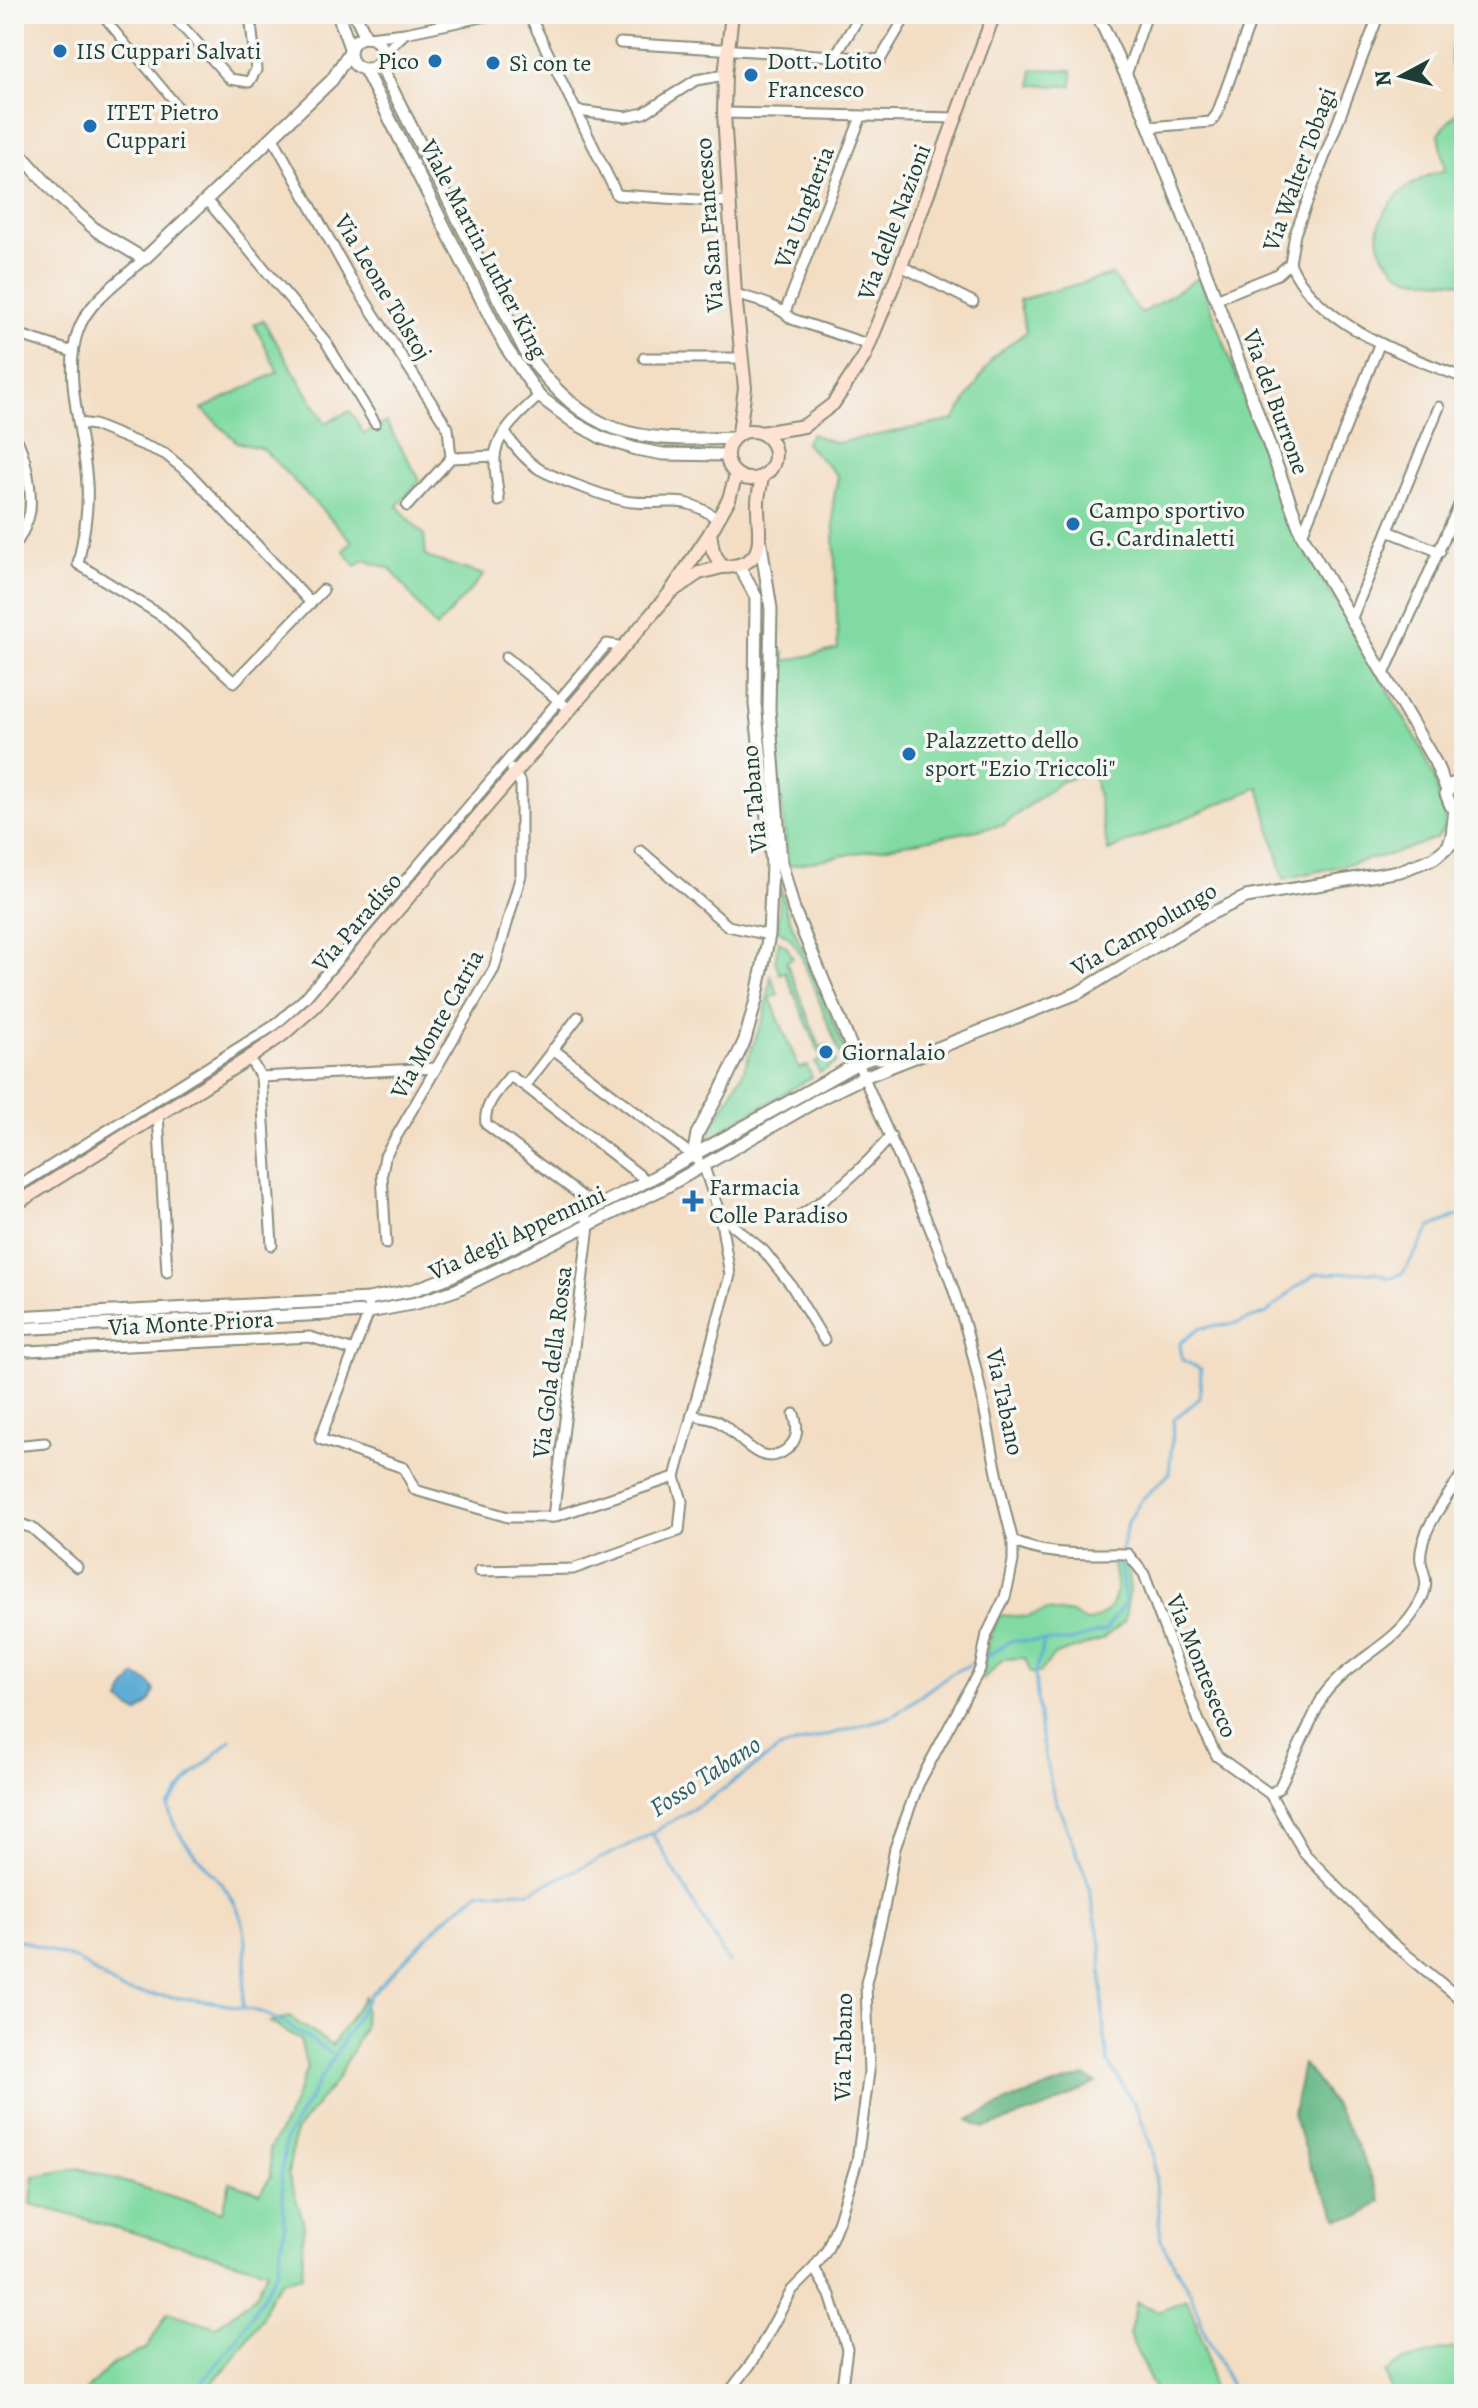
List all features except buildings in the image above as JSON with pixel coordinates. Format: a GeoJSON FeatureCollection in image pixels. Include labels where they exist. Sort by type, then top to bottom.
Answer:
{"type":"FeatureCollection","features":[{"type":"Feature","properties":{"kind":"main road","name":"Via San Francesco"},"geometry":{"type":"LineString","coordinates":[[732,14],[724,113],[735,294],[745,388],[736,435]]}},
{"type":"Feature","properties":{"kind":"main road","name":"Via delle Nazioni"},"geometry":{"type":"LineString","coordinates":[[758,432],[804,426],[833,404],[870,345],[994,14]]}},
{"type":"Feature","properties":{"kind":"main road"},"geometry":{"type":"LineString","coordinates":[[745,388],[758,432],[772,443],[775,457],[769,472],[762,477],[749,479],[736,475],[726,455],[736,435],[758,432]]}},
{"type":"Feature","properties":{"kind":"main road"},"geometry":{"type":"LineString","coordinates":[[669,594],[710,533],[729,499],[736,475]]}},
{"type":"Feature","properties":{"kind":"main road"},"geometry":{"type":"LineString","coordinates":[[669,594],[699,573],[739,566],[752,559],[761,544],[758,503],[762,477]]}},
{"type":"Feature","properties":{"kind":"main road"},"geometry":{"type":"LineString","coordinates":[[710,533],[713,551],[722,567]]}},
{"type":"Feature","properties":{"kind":"main road","name":"Via Paradiso"},"geometry":{"type":"LineString","coordinates":[[14,1205],[249,1058],[314,1007],[510,767],[569,709],[669,594]]}},
{"type":"Feature","properties":{"kind":"street"},"geometry":{"type":"LineString","coordinates":[[101,14],[177,105]]}},
{"type":"Feature","properties":{"kind":"street"},"geometry":{"type":"LineString","coordinates":[[171,14],[230,79],[249,82],[256,70],[250,14]]}},
{"type":"Feature","properties":{"kind":"street","name":"Viale Martin Luther King"},"geometry":{"type":"LineString","coordinates":[[338,14],[352,63],[362,69],[505,346],[539,396],[575,423],[602,438],[636,449],[663,454],[726,455]]}},
{"type":"Feature","properties":{"kind":"street","name":"Viale Martin Luther King"},"geometry":{"type":"LineString","coordinates":[[355,14],[367,37],[377,41],[387,79],[526,353],[546,380],[567,400],[610,428],[646,438],[736,435]]}},
{"type":"Feature","properties":{"kind":"street"},"geometry":{"type":"LineString","coordinates":[[323,590],[234,682],[162,616],[78,564],[86,522],[87,485],[73,379],[73,352],[78,329],[92,306],[273,138],[336,75],[358,39],[405,33],[496,14]]}},
{"type":"Feature","properties":{"kind":"street"},"geometry":{"type":"LineString","coordinates":[[529,14],[617,195],[729,202]]}},
{"type":"Feature","properties":{"kind":"street"},"geometry":{"type":"LineString","coordinates":[[835,56],[861,14]]}},
{"type":"Feature","properties":{"kind":"street"},"geometry":{"type":"LineString","coordinates":[[620,43],[880,60],[903,21],[901,14]]}},
{"type":"Feature","properties":{"kind":"street","name":"Via del Burrone"},"geometry":{"type":"LineString","coordinates":[[1097,14],[1149,127],[1302,535],[1435,762],[1447,790],[1448,803],[1459,809]]}},
{"type":"Feature","properties":{"kind":"street"},"geometry":{"type":"LineString","coordinates":[[1126,75],[1147,14]]}},
{"type":"Feature","properties":{"kind":"street"},"geometry":{"type":"LineString","coordinates":[[1149,127],[1211,122],[1217,114],[1253,14]]}},
{"type":"Feature","properties":{"kind":"street","name":"Via Walter Tobagi"},"geometry":{"type":"LineString","coordinates":[[1216,299],[1278,274],[1290,263],[1295,234],[1379,14]]}},
{"type":"Feature","properties":{"kind":"street"},"geometry":{"type":"LineString","coordinates":[[336,75],[351,69],[374,68],[405,33]]}},
{"type":"Feature","properties":{"kind":"street"},"geometry":{"type":"LineString","coordinates":[[578,111],[626,117],[644,113],[696,80],[725,75]]}},
{"type":"Feature","properties":{"kind":"street"},"geometry":{"type":"LineString","coordinates":[[724,113],[957,118]]}},
{"type":"Feature","properties":{"kind":"street","name":"Via Ungheria"},"geometry":{"type":"LineString","coordinates":[[785,312],[861,117]]}},
{"type":"Feature","properties":{"kind":"street","name":"Via Leone Tolstoj"},"geometry":{"type":"LineString","coordinates":[[273,138],[351,279],[448,428],[451,458]]}},
{"type":"Feature","properties":{"kind":"street"},"geometry":{"type":"LineString","coordinates":[[14,147],[59,197],[97,231],[144,259]]}},
{"type":"Feature","properties":{"kind":"street"},"geometry":{"type":"LineString","coordinates":[[206,199],[326,342],[375,423]]}},
{"type":"Feature","properties":{"kind":"street"},"geometry":{"type":"LineString","coordinates":[[1290,263],[1297,281],[1326,307],[1379,345],[1464,378]]}},
{"type":"Feature","properties":{"kind":"street"},"geometry":{"type":"LineString","coordinates":[[901,266],[973,302]]}},
{"type":"Feature","properties":{"kind":"street"},"geometry":{"type":"LineString","coordinates":[[735,294],[764,302],[792,319],[870,345]]}},
{"type":"Feature","properties":{"kind":"street"},"geometry":{"type":"LineString","coordinates":[[14,333],[73,352]]}},
{"type":"Feature","properties":{"kind":"street"},"geometry":{"type":"LineString","coordinates":[[1302,535],[1379,345]]}},
{"type":"Feature","properties":{"kind":"street"},"geometry":{"type":"LineString","coordinates":[[644,358],[742,358]]}},
{"type":"Feature","properties":{"kind":"street"},"geometry":{"type":"LineString","coordinates":[[499,501],[495,456],[498,443],[539,396]]}},
{"type":"Feature","properties":{"kind":"street"},"geometry":{"type":"LineString","coordinates":[[1351,620],[1439,407]]}},
{"type":"Feature","properties":{"kind":"street"},"geometry":{"type":"LineString","coordinates":[[79,423],[94,425],[165,454],[191,475],[311,603]]}},
{"type":"Feature","properties":{"kind":"street"},"geometry":{"type":"LineString","coordinates":[[505,433],[540,470],[617,500],[636,503],[673,500],[701,507],[716,518]]}},
{"type":"Feature","properties":{"kind":"street"},"geometry":{"type":"LineString","coordinates":[[14,434],[20,444],[30,512],[14,547]]}},
{"type":"Feature","properties":{"kind":"street"},"geometry":{"type":"LineString","coordinates":[[407,506],[451,458],[495,456]]}},
{"type":"Feature","properties":{"kind":"street"},"geometry":{"type":"LineString","coordinates":[[1384,674],[1464,494]]}},
{"type":"Feature","properties":{"kind":"street"},"geometry":{"type":"LineString","coordinates":[[1388,531],[1440,552]]}},
{"type":"Feature","properties":{"kind":"street","name":"Via Tabano"},"geometry":{"type":"LineString","coordinates":[[728,2394],[753,2361],[792,2290],[827,2250],[839,2220],[857,2161],[869,2072],[866,1983],[895,1848],[918,1785],[980,1669],[983,1649],[1005,1597],[1013,1561],[1013,1541],[978,1372],[962,1316],[926,1212],[864,1077],[794,910],[781,862],[769,709],[771,609],[761,544]]}},
{"type":"Feature","properties":{"kind":"street","name":"Via Tabano"},"geometry":{"type":"LineString","coordinates":[[693,1156],[697,1134],[745,1040],[769,935],[772,864],[755,704],[756,597],[739,566]]}},
{"type":"Feature","properties":{"kind":"street"},"geometry":{"type":"LineString","coordinates":[[14,1189],[275,1025],[305,998],[510,767],[558,700],[607,644],[623,647]]}},
{"type":"Feature","properties":{"kind":"street"},"geometry":{"type":"LineString","coordinates":[[506,657],[569,709]]}},
{"type":"Feature","properties":{"kind":"street","name":"Via Monte Catria"},"geometry":{"type":"LineString","coordinates":[[386,1244],[382,1174],[385,1156],[494,969],[521,875],[521,784],[510,767]]}},
{"type":"Feature","properties":{"kind":"street"},"geometry":{"type":"LineString","coordinates":[[1447,790],[1462,777]]}},
{"type":"Feature","properties":{"kind":"street"},"geometry":{"type":"LineString","coordinates":[[1448,847],[1459,809]]}},
{"type":"Feature","properties":{"kind":"street","name":"Via Campolungo"},"geometry":{"type":"LineString","coordinates":[[864,1077],[1078,993],[1204,917],[1246,897],[1400,871],[1434,858],[1464,833]]}},
{"type":"Feature","properties":{"kind":"street"},"geometry":{"type":"LineString","coordinates":[[641,851],[728,926],[769,935]]}},
{"type":"Feature","properties":{"kind":"street"},"geometry":{"type":"LineString","coordinates":[[525,1086],[578,1017]]}},
{"type":"Feature","properties":{"kind":"street"},"geometry":{"type":"LineString","coordinates":[[479,1571],[573,1569],[679,1531],[682,1501],[675,1477],[730,1275],[720,1215],[704,1167],[553,1049]]}},
{"type":"Feature","properties":{"kind":"street","name":"Via Campolungo"},"geometry":{"type":"LineString","coordinates":[[858,1063],[871,1058],[912,1057]]}},
{"type":"Feature","properties":{"kind":"street"},"geometry":{"type":"LineString","coordinates":[[249,1058],[261,1077],[272,1245]]}},
{"type":"Feature","properties":{"kind":"street","name":"Via degli Appennini"},"geometry":{"type":"LineString","coordinates":[[14,1329],[368,1305],[449,1277],[647,1181],[858,1063]]}},
{"type":"Feature","properties":{"kind":"street"},"geometry":{"type":"LineString","coordinates":[[261,1077],[436,1068]]}},
{"type":"Feature","properties":{"kind":"street"},"geometry":{"type":"LineString","coordinates":[[590,1209],[486,1124],[489,1103],[510,1076],[647,1181]]}},
{"type":"Feature","properties":{"kind":"street","name":"Via degli Appennini"},"geometry":{"type":"LineString","coordinates":[[14,1317],[417,1303],[456,1290],[589,1226],[704,1167],[825,1096],[864,1077]]}},
{"type":"Feature","properties":{"kind":"street"},"geometry":{"type":"LineString","coordinates":[[158,1114],[167,1272]]}},
{"type":"Feature","properties":{"kind":"street"},"geometry":{"type":"LineString","coordinates":[[793,1220],[817,1206],[850,1178],[891,1136]]}},
{"type":"Feature","properties":{"kind":"street","name":"Via Gola della Rossa"},"geometry":{"type":"LineString","coordinates":[[553,1517],[590,1209]]}},
{"type":"Feature","properties":{"kind":"street"},"geometry":{"type":"LineString","coordinates":[[720,1215],[764,1251],[791,1285],[824,1340]]}},
{"type":"Feature","properties":{"kind":"street"},"geometry":{"type":"LineString","coordinates":[[368,1305],[320,1439],[404,1468],[415,1490],[508,1517],[553,1517],[675,1477]]}},
{"type":"Feature","properties":{"kind":"street","name":"Via Monte Priora"},"geometry":{"type":"LineString","coordinates":[[28,1351],[310,1337],[354,1351]]}},
{"type":"Feature","properties":{"kind":"street"},"geometry":{"type":"LineString","coordinates":[[692,1415],[718,1422],[750,1450],[766,1455],[784,1452],[793,1443],[798,1429],[794,1414]]}},
{"type":"Feature","properties":{"kind":"street"},"geometry":{"type":"LineString","coordinates":[[14,1446],[45,1443]]}},
{"type":"Feature","properties":{"kind":"street"},"geometry":{"type":"LineString","coordinates":[[1270,1794],[1279,1788],[1323,1696],[1333,1683],[1405,1627],[1419,1605],[1427,1586],[1420,1559],[1425,1535],[1464,1471]]}},
{"type":"Feature","properties":{"kind":"street"},"geometry":{"type":"LineString","coordinates":[[14,1522],[32,1528],[77,1567]]}},
{"type":"Feature","properties":{"kind":"street","name":"Via Montesecco"},"geometry":{"type":"LineString","coordinates":[[1013,1541],[1027,1548],[1050,1552],[1128,1554],[1144,1574],[1210,1746],[1217,1756],[1270,1794],[1305,1854],[1390,1941],[1464,2002]]}},
{"type":"Feature","properties":{"kind":"street"},"geometry":{"type":"LineString","coordinates":[[814,2268],[830,2295],[847,2349],[841,2394]]}},
{"type":"Feature","properties":{"kind":"green space"},"geometry":{"type":"Polygon","coordinates":[[[1464,14],[1464,99],[1454,76],[1451,56],[1454,37],[1464,14]]]}},
{"type":"Feature","properties":{"kind":"green space"},"geometry":{"type":"Polygon","coordinates":[[[1032,69],[1072,70],[1072,86],[1032,85],[1032,69]]]}},
{"type":"Feature","properties":{"kind":"green space"},"geometry":{"type":"Polygon","coordinates":[[[1464,104],[1464,283],[1405,275],[1397,271],[1382,251],[1379,228],[1382,217],[1405,189],[1430,175],[1445,171],[1439,133],[1464,104]]]}},
{"type":"Feature","properties":{"kind":"green space"},"geometry":{"type":"Polygon","coordinates":[[[1112,275],[1141,314],[1200,277],[1292,528],[1420,745],[1434,776],[1446,825],[1437,838],[1396,853],[1284,879],[1259,787],[1108,851],[1093,770],[1060,782],[1003,825],[788,866],[775,739],[775,652],[784,651],[785,661],[838,649],[833,503],[838,476],[805,443],[811,434],[837,443],[954,420],[993,357],[1026,332],[1019,300],[1112,275]]]}},
{"type":"Feature","properties":{"kind":"green space"},"geometry":{"type":"Polygon","coordinates":[[[263,320],[325,423],[350,411],[364,434],[386,422],[420,480],[397,506],[424,535],[426,557],[484,575],[436,628],[391,569],[364,560],[356,566],[344,551],[352,541],[263,449],[237,442],[202,409],[278,372],[254,324],[263,320]]]}},
{"type":"Feature","properties":{"kind":"green space"},"geometry":{"type":"Polygon","coordinates":[[[780,883],[786,910],[847,1056],[842,1059],[800,953],[790,938],[778,930],[780,883]]]}},
{"type":"Feature","properties":{"kind":"green space"},"geometry":{"type":"Polygon","coordinates":[[[779,941],[793,958],[786,961],[820,1047],[827,1045],[836,1063],[820,1073],[815,1063],[822,1059],[785,972],[780,974],[775,961],[779,941]]]}},
{"type":"Feature","properties":{"kind":"green space"},"geometry":{"type":"Polygon","coordinates":[[[771,976],[778,994],[770,998],[799,1068],[807,1066],[812,1077],[706,1139],[742,1074],[765,1014],[771,976]]]}},
{"type":"Feature","properties":{"kind":"green space"},"geometry":{"type":"Polygon","coordinates":[[[1111,1557],[1126,1557],[1130,1590],[1124,1622],[1101,1640],[1053,1656],[1040,1673],[1031,1673],[1025,1658],[1003,1659],[983,1680],[987,1646],[1000,1615],[1027,1617],[1048,1610],[1072,1614],[1086,1622],[1106,1612],[1112,1605],[1116,1589],[1111,1557]]]}},
{"type":"Feature","properties":{"kind":"green space"},"geometry":{"type":"Polygon","coordinates":[[[365,1996],[364,2027],[338,2078],[295,2132],[288,2174],[304,2224],[302,2276],[282,2281],[270,2296],[262,2318],[230,2363],[202,2394],[83,2394],[111,2365],[147,2348],[168,2312],[216,2327],[256,2295],[267,2270],[31,2204],[34,2176],[79,2168],[223,2212],[230,2182],[260,2193],[271,2176],[269,2150],[290,2112],[307,2068],[300,2039],[270,2022],[289,2017],[332,2045],[365,1996]]]}},
{"type":"Feature","properties":{"kind":"green space"},"geometry":{"type":"Polygon","coordinates":[[[1303,2064],[1347,2128],[1381,2200],[1361,2216],[1339,2219],[1311,2168],[1293,2114],[1303,2064]]]}},
{"type":"Feature","properties":{"kind":"green space"},"geometry":{"type":"Polygon","coordinates":[[[1085,2076],[1096,2083],[1051,2106],[985,2128],[968,2120],[1016,2098],[1085,2076]]]}},
{"type":"Feature","properties":{"kind":"green space"},"geometry":{"type":"Polygon","coordinates":[[[1187,2299],[1205,2347],[1213,2394],[1157,2394],[1129,2335],[1137,2302],[1158,2311],[1187,2299]]]}},
{"type":"Feature","properties":{"kind":"green space"},"geometry":{"type":"Polygon","coordinates":[[[1457,2347],[1463,2394],[1392,2394],[1385,2373],[1403,2361],[1457,2347]]]}},
{"type":"Feature","properties":{"kind":"water"},"geometry":{"type":"Polygon","coordinates":[[[135,1676],[149,1682],[155,1691],[151,1701],[138,1713],[120,1701],[135,1676]]]}},
{"type":"Feature","properties":{"kind":"waterway","name":"Fosso Tabano"},"geometry":{"type":"LineString","coordinates":[[986,1657],[1010,1641],[1071,1641],[1106,1630],[1125,1602],[1119,1558],[1128,1522],[1142,1499],[1169,1474],[1174,1419],[1200,1398],[1201,1369],[1182,1360],[1180,1343],[1200,1328],[1238,1323],[1267,1313],[1316,1274],[1375,1272],[1389,1278],[1403,1273],[1431,1227],[1457,1216],[1464,1218]]}},
{"type":"Feature","properties":{"kind":"waterway"},"geometry":{"type":"LineString","coordinates":[[1044,1642],[1035,1675],[1041,1737],[1053,1793],[1087,1879],[1101,1945],[1103,2021],[1108,2062],[1138,2110],[1153,2152],[1161,2241],[1191,2294],[1205,2333],[1235,2394]]}},
{"type":"Feature","properties":{"kind":"waterway","name":"Fosso Tabano"},"geometry":{"type":"LineString","coordinates":[[193,2394],[235,2341],[277,2270],[285,2225],[281,2176],[286,2138],[370,1995],[446,1918],[479,1892],[531,1891],[642,1839],[711,1798],[779,1749],[893,1716],[950,1674],[979,1660]]}},
{"type":"Feature","properties":{"kind":"waterway"},"geometry":{"type":"LineString","coordinates":[[231,1740],[192,1776],[168,1806],[181,1836],[226,1890],[242,1921],[246,1953],[243,2008]]}},
{"type":"Feature","properties":{"kind":"waterway"},"geometry":{"type":"LineString","coordinates":[[652,1833],[729,1963]]}},
{"type":"Feature","properties":{"kind":"waterway"},"geometry":{"type":"LineString","coordinates":[[14,1938],[77,1960],[123,1991],[213,2002],[261,2012],[288,2025],[334,2055]]}},
{"type":"Feature","properties":{"kind":"place","name":"IIS Cuppari Salvati"},"geometry":{"type":"Point","coordinates":[60,51]}},
{"type":"Feature","properties":{"kind":"place","name":"Pico"},"geometry":{"type":"Point","coordinates":[435,61]}},
{"type":"Feature","properties":{"kind":"place","name":"Sì con te"},"geometry":{"type":"Point","coordinates":[493,63]}},
{"type":"Feature","properties":{"kind":"place","name":"Dott. Lotito Francesco"},"geometry":{"type":"Point","coordinates":[751,75]}},
{"type":"Feature","properties":{"kind":"place","name":"ITET Pietro Cuppari"},"geometry":{"type":"Point","coordinates":[90,126]}},
{"type":"Feature","properties":{"kind":"place","name":"Campo sportivo G. Cardinaletti"},"geometry":{"type":"Point","coordinates":[1073,524]}},
{"type":"Feature","properties":{"kind":"place","name":"Palazzetto dello sport \"Ezio Triccoli\""},"geometry":{"type":"Point","coordinates":[909,754]}},
{"type":"Feature","properties":{"kind":"place","name":"Giornalaio"},"geometry":{"type":"Point","coordinates":[826,1052]}},
{"type":"Feature","properties":{"kind":"place","name":"Farmacia Colle Paradiso"},"geometry":{"type":"Point","coordinates":[693,1201]}}]}
